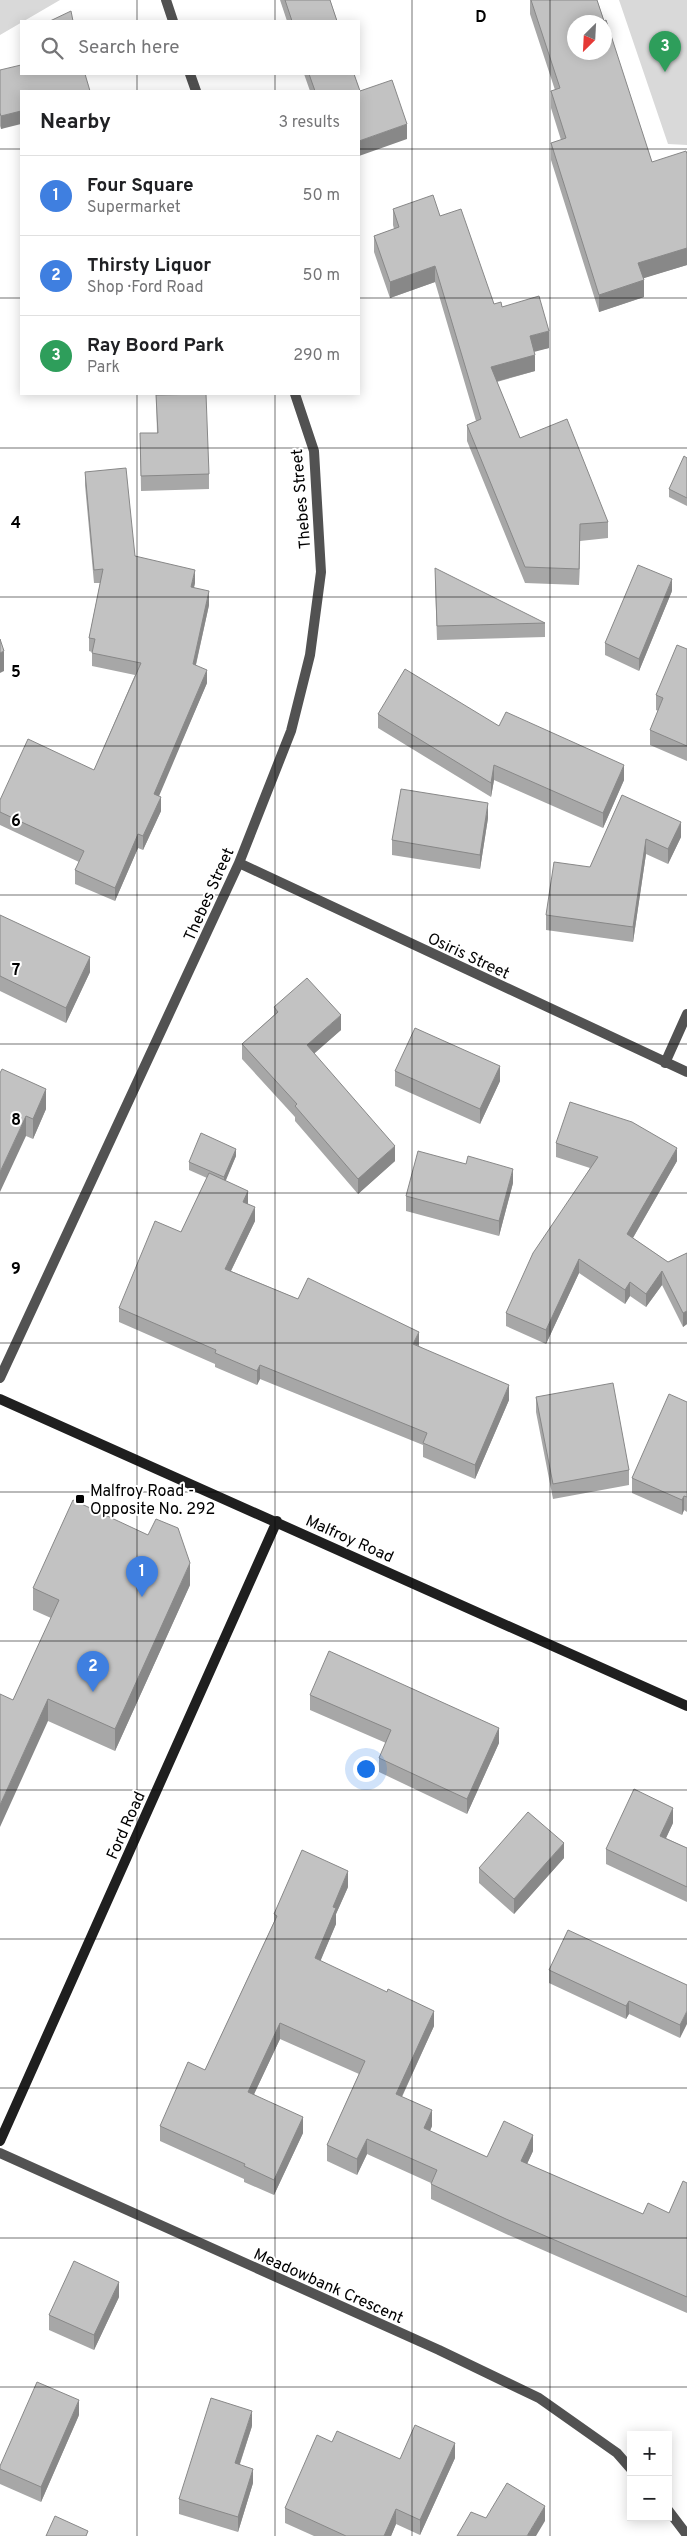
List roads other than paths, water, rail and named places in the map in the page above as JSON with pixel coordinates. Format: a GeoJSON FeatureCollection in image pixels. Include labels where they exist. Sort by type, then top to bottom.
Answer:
{"type":"FeatureCollection","features":[{"type":"Feature","properties":{"kind":"main road","name":"Malfroy Road"},"geometry":{"type":"LineString","coordinates":[[0,1399],[277,1521],[687,1706]]}},
{"type":"Feature","properties":{"kind":"main road","name":"Ford Road"},"geometry":{"type":"LineString","coordinates":[[0,2141],[277,1521]]}},
{"type":"Feature","properties":{"kind":"street"},"geometry":{"type":"LineString","coordinates":[[166,0],[173,20]]}},
{"type":"Feature","properties":{"kind":"street"},"geometry":{"type":"LineString","coordinates":[[190,75],[196,90]]}},
{"type":"Feature","properties":{"kind":"street","name":"Thebes Street"},"geometry":{"type":"LineString","coordinates":[[0,1378],[240,863],[291,731],[310,655],[321,572],[314,451],[295,395]]}},
{"type":"Feature","properties":{"kind":"street","name":"Osiris Street"},"geometry":{"type":"LineString","coordinates":[[240,863],[687,1072]]}},
{"type":"Feature","properties":{"kind":"street"},"geometry":{"type":"LineString","coordinates":[[666,1063],[687,1014]]}},
{"type":"Feature","properties":{"kind":"street","name":"Meadowbank Crescent"},"geometry":{"type":"LineString","coordinates":[[0,2153],[430,2346],[538,2398],[617,2453],[627,2464]]}},
{"type":"Feature","properties":{"kind":"street"},"geometry":{"type":"LineString","coordinates":[[672,2515],[687,2535]]}},
{"type":"Feature","properties":{"kind":"place","name":"Ray Boord Park"},"geometry":{"type":"Point","coordinates":[665,72]}},
{"type":"Feature","properties":{"kind":"place","name":"Malfroy Road - Opposite No. 292"},"geometry":{"type":"Point","coordinates":[80,1499]}},
{"type":"Feature","properties":{"kind":"place","name":"Four Square"},"geometry":{"type":"Point","coordinates":[142,1597]}},
{"type":"Feature","properties":{"kind":"place","name":"Thirsty Liquor"},"geometry":{"type":"Point","coordinates":[93,1692]}}]}
